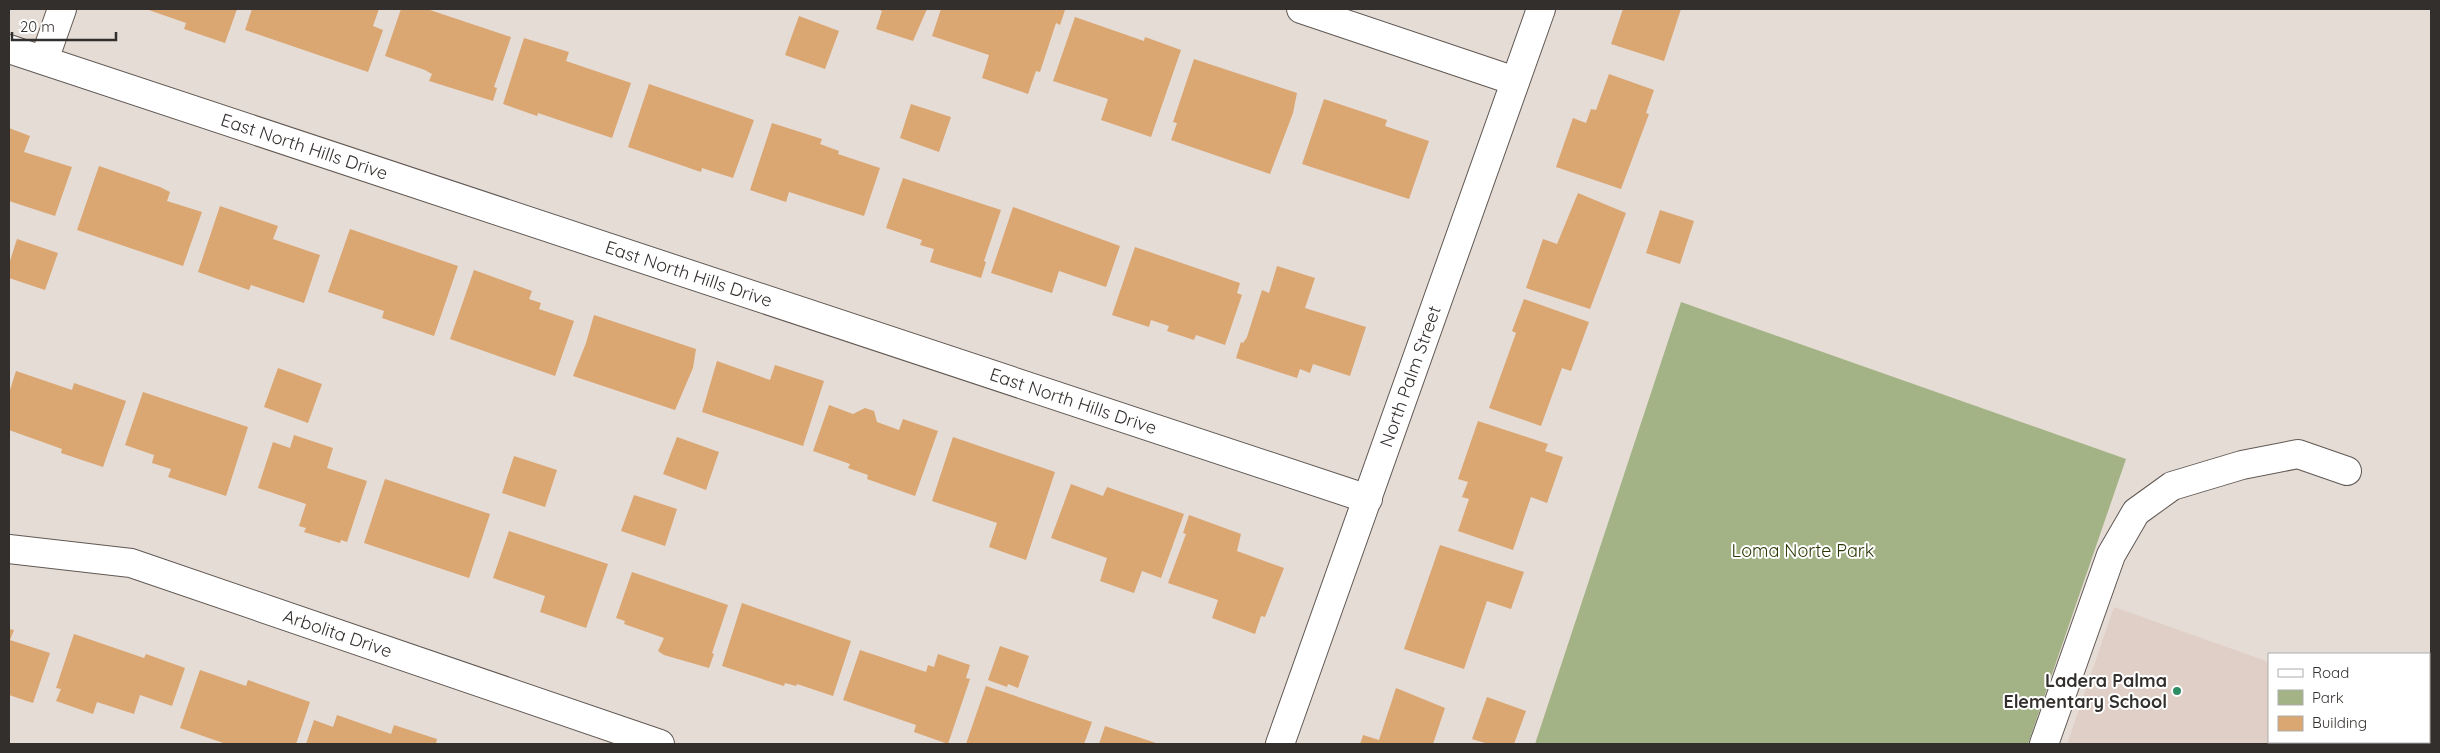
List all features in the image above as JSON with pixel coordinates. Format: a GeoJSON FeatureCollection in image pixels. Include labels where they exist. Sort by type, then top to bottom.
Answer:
{"type":"FeatureCollection","features":[{"type":"Feature","properties":{"kind":"street"},"geometry":{"type":"LineString","coordinates":[[44,60],[62,9]]}},
{"type":"Feature","properties":{"kind":"street"},"geometry":{"type":"LineString","coordinates":[[1300,9],[1515,81]]}},
{"type":"Feature","properties":{"kind":"street","name":"North Palm Street"},"geometry":{"type":"LineString","coordinates":[[1280,744],[1541,9]]}},
{"type":"Feature","properties":{"kind":"street","name":"East North Hills Drive"},"geometry":{"type":"LineString","coordinates":[[9,49],[1368,499]]}},
{"type":"Feature","properties":{"kind":"street"},"geometry":{"type":"LineString","coordinates":[[2044,744],[2111,555],[2136,512],[2172,486],[2242,465],[2298,454],[2347,471]]}},
{"type":"Feature","properties":{"kind":"street","name":"Arbolita Drive"},"geometry":{"type":"LineString","coordinates":[[9,549],[131,563],[660,744]]}},
{"type":"Feature","properties":{"kind":"shaded area","name":"Ladera Palma Elementary School"},"geometry":{"type":"Polygon","coordinates":[[[2114,607],[2268,662],[2268,743],[2430,743],[2431,720],[2431,744],[2067,744],[2114,607]]]}},
{"type":"Feature","properties":{"kind":"green space","name":"Loma Norte Park"},"geometry":{"type":"Polygon","coordinates":[[[1681,302],[2126,459],[2028,744],[1535,744],[1681,302]]]}},
{"type":"Feature","properties":{"kind":"building"},"geometry":{"type":"Polygon","coordinates":[[[146,9],[237,9],[225,43],[184,29],[186,23],[146,9]]]}},
{"type":"Feature","properties":{"kind":"building"},"geometry":{"type":"Polygon","coordinates":[[[252,9],[379,9],[373,26],[383,30],[368,72],[245,30],[252,9]]]}},
{"type":"Feature","properties":{"kind":"building"},"geometry":{"type":"Polygon","coordinates":[[[401,9],[427,9],[511,37],[494,87],[497,88],[493,101],[429,81],[432,74],[425,70],[385,56],[401,9]]]}},
{"type":"Feature","properties":{"kind":"building"},"geometry":{"type":"Polygon","coordinates":[[[878,9],[927,9],[913,41],[876,29],[882,11],[878,9]]]}},
{"type":"Feature","properties":{"kind":"building"},"geometry":{"type":"Polygon","coordinates":[[[941,9],[1065,10],[1060,25],[1056,23],[1040,72],[1036,71],[1028,94],[982,78],[989,55],[932,36],[941,9]]]}},
{"type":"Feature","properties":{"kind":"building"},"geometry":{"type":"Polygon","coordinates":[[[1623,9],[1681,9],[1664,61],[1611,44],[1623,9]]]}},
{"type":"Feature","properties":{"kind":"building"},"geometry":{"type":"Polygon","coordinates":[[[799,16],[839,31],[825,69],[785,55],[799,16]]]}},
{"type":"Feature","properties":{"kind":"building"},"geometry":{"type":"Polygon","coordinates":[[[1075,17],[1144,41],[1145,37],[1181,50],[1151,137],[1101,120],[1108,99],[1053,81],[1075,17]]]}},
{"type":"Feature","properties":{"kind":"building"},"geometry":{"type":"Polygon","coordinates":[[[524,38],[569,52],[566,61],[631,83],[612,138],[538,113],[537,116],[503,104],[524,38]]]}},
{"type":"Feature","properties":{"kind":"building"},"geometry":{"type":"Polygon","coordinates":[[[1194,59],[1297,93],[1293,113],[1270,174],[1171,140],[1177,123],[1173,122],[1194,59]]]}},
{"type":"Feature","properties":{"kind":"building"},"geometry":{"type":"Polygon","coordinates":[[[1609,74],[1654,90],[1646,113],[1649,114],[1621,189],[1556,167],[1573,118],[1586,123],[1591,109],[1596,110],[1609,74]]]}},
{"type":"Feature","properties":{"kind":"building"},"geometry":{"type":"Polygon","coordinates":[[[649,84],[754,120],[733,178],[702,168],[701,172],[628,147],[649,84]]]}},
{"type":"Feature","properties":{"kind":"building"},"geometry":{"type":"Polygon","coordinates":[[[1324,99],[1387,120],[1385,126],[1429,141],[1409,199],[1302,164],[1324,99]]]}},
{"type":"Feature","properties":{"kind":"building"},"geometry":{"type":"Polygon","coordinates":[[[911,104],[951,117],[939,152],[900,138],[911,104]]]}},
{"type":"Feature","properties":{"kind":"building"},"geometry":{"type":"Polygon","coordinates":[[[772,123],[822,139],[820,144],[839,151],[838,154],[880,168],[864,216],[789,192],[786,202],[750,190],[772,123]]]}},
{"type":"Feature","properties":{"kind":"building"},"geometry":{"type":"Polygon","coordinates":[[[9,128],[30,136],[24,152],[72,167],[55,216],[9,201],[9,128]]]}},
{"type":"Feature","properties":{"kind":"building"},"geometry":{"type":"Polygon","coordinates":[[[99,166],[160,187],[170,192],[167,201],[202,212],[183,266],[77,230],[99,166]]]}},
{"type":"Feature","properties":{"kind":"building"},"geometry":{"type":"Polygon","coordinates":[[[903,178],[1001,210],[984,261],[986,262],[981,278],[930,262],[934,249],[920,245],[922,240],[886,228],[903,178]]]}},
{"type":"Feature","properties":{"kind":"building"},"geometry":{"type":"Polygon","coordinates":[[[1578,193],[1626,213],[1590,309],[1526,288],[1543,239],[1557,244],[1578,193]]]}},
{"type":"Feature","properties":{"kind":"building"},"geometry":{"type":"Polygon","coordinates":[[[220,206],[278,226],[273,239],[320,255],[304,303],[251,285],[249,290],[198,272],[220,206]]]}},
{"type":"Feature","properties":{"kind":"building"},"geometry":{"type":"Polygon","coordinates":[[[1013,207],[1120,246],[1106,287],[1059,271],[1052,293],[991,273],[1013,207]]]}},
{"type":"Feature","properties":{"kind":"building"},"geometry":{"type":"Polygon","coordinates":[[[1660,210],[1694,221],[1680,264],[1646,253],[1660,210]]]}},
{"type":"Feature","properties":{"kind":"building"},"geometry":{"type":"Polygon","coordinates":[[[350,229],[458,266],[434,336],[382,318],[384,311],[328,292],[350,229]]]}},
{"type":"Feature","properties":{"kind":"building"},"geometry":{"type":"Polygon","coordinates":[[[17,239],[58,253],[45,290],[9,278],[9,264],[17,239]]]}},
{"type":"Feature","properties":{"kind":"building"},"geometry":{"type":"Polygon","coordinates":[[[1135,247],[1240,283],[1237,293],[1242,295],[1225,345],[1196,335],[1194,340],[1167,331],[1169,326],[1151,320],[1149,327],[1112,315],[1135,247]]]}},
{"type":"Feature","properties":{"kind":"building"},"geometry":{"type":"Polygon","coordinates":[[[1277,266],[1315,278],[1305,308],[1366,327],[1350,376],[1313,364],[1310,373],[1300,369],[1297,378],[1236,358],[1241,342],[1243,343],[1247,337],[1262,290],[1269,293],[1277,266]]]}},
{"type":"Feature","properties":{"kind":"building"},"geometry":{"type":"Polygon","coordinates":[[[474,270],[532,291],[529,299],[541,303],[539,309],[574,321],[555,376],[450,339],[474,270]]]}},
{"type":"Feature","properties":{"kind":"building"},"geometry":{"type":"Polygon","coordinates":[[[1524,299],[1589,322],[1571,371],[1562,368],[1541,426],[1489,408],[1516,333],[1512,331],[1524,299]]]}},
{"type":"Feature","properties":{"kind":"building"},"geometry":{"type":"Polygon","coordinates":[[[594,315],[696,349],[693,368],[675,410],[573,376],[586,343],[594,315]]]}},
{"type":"Feature","properties":{"kind":"building"},"geometry":{"type":"Polygon","coordinates":[[[717,361],[770,380],[775,365],[824,381],[803,446],[702,412],[717,361]]]}},
{"type":"Feature","properties":{"kind":"building"},"geometry":{"type":"Polygon","coordinates":[[[278,368],[322,384],[308,423],[264,407],[278,368]]]}},
{"type":"Feature","properties":{"kind":"building"},"geometry":{"type":"Polygon","coordinates":[[[16,371],[72,390],[74,383],[126,401],[103,467],[61,453],[62,449],[9,430],[9,393],[16,371]]]}},
{"type":"Feature","properties":{"kind":"building"},"geometry":{"type":"Polygon","coordinates":[[[143,392],[248,427],[226,496],[168,477],[171,469],[152,463],[154,455],[125,445],[143,392]]]}},
{"type":"Feature","properties":{"kind":"building"},"geometry":{"type":"Polygon","coordinates":[[[829,405],[853,414],[865,408],[874,411],[877,422],[899,430],[903,419],[938,431],[915,496],[867,479],[868,475],[848,468],[850,464],[813,451],[829,405]]]}},
{"type":"Feature","properties":{"kind":"building"},"geometry":{"type":"Polygon","coordinates":[[[1478,421],[1548,444],[1545,451],[1563,457],[1547,503],[1531,497],[1513,550],[1458,531],[1469,499],[1462,497],[1468,482],[1458,479],[1478,421]]]}},
{"type":"Feature","properties":{"kind":"building"},"geometry":{"type":"Polygon","coordinates":[[[294,435],[333,448],[327,468],[367,481],[347,542],[341,540],[340,543],[304,532],[306,528],[299,526],[306,504],[258,488],[273,442],[290,448],[294,435]]]}},
{"type":"Feature","properties":{"kind":"building"},"geometry":{"type":"Polygon","coordinates":[[[677,437],[719,452],[706,490],[663,474],[677,437]]]}},
{"type":"Feature","properties":{"kind":"building"},"geometry":{"type":"Polygon","coordinates":[[[953,437],[1055,472],[1026,560],[989,547],[997,523],[932,501],[953,437]]]}},
{"type":"Feature","properties":{"kind":"building"},"geometry":{"type":"Polygon","coordinates":[[[514,456],[557,470],[545,507],[502,493],[514,456]]]}},
{"type":"Feature","properties":{"kind":"building"},"geometry":{"type":"Polygon","coordinates":[[[385,479],[490,514],[469,578],[364,543],[385,479]]]}},
{"type":"Feature","properties":{"kind":"building"},"geometry":{"type":"Polygon","coordinates":[[[1071,484],[1103,496],[1107,487],[1184,514],[1161,578],[1142,571],[1134,593],[1100,581],[1107,558],[1051,538],[1071,484]]]}},
{"type":"Feature","properties":{"kind":"building"},"geometry":{"type":"Polygon","coordinates":[[[634,495],[677,509],[665,546],[621,531],[634,495]]]}},
{"type":"Feature","properties":{"kind":"building"},"geometry":{"type":"Polygon","coordinates":[[[1189,515],[1241,534],[1237,551],[1284,568],[1265,617],[1261,616],[1255,634],[1212,618],[1218,600],[1168,583],[1186,534],[1183,533],[1189,515]]]}},
{"type":"Feature","properties":{"kind":"building"},"geometry":{"type":"Polygon","coordinates":[[[509,531],[608,564],[586,628],[540,612],[545,596],[493,578],[509,531]]]}},
{"type":"Feature","properties":{"kind":"building"},"geometry":{"type":"Polygon","coordinates":[[[1440,545],[1524,572],[1511,609],[1487,601],[1464,669],[1404,649],[1440,545]]]}},
{"type":"Feature","properties":{"kind":"building"},"geometry":{"type":"Polygon","coordinates":[[[632,572],[728,605],[709,668],[664,655],[658,651],[664,638],[624,624],[625,621],[616,618],[632,572]]]}},
{"type":"Feature","properties":{"kind":"building"},"geometry":{"type":"Polygon","coordinates":[[[742,603],[851,641],[833,696],[797,684],[796,686],[785,683],[784,686],[722,666],[742,603]]]}},
{"type":"Feature","properties":{"kind":"building"},"geometry":{"type":"Polygon","coordinates":[[[9,629],[14,630],[10,640],[50,653],[33,703],[9,695],[9,629]]]}},
{"type":"Feature","properties":{"kind":"building"},"geometry":{"type":"Polygon","coordinates":[[[74,634],[144,658],[146,654],[185,668],[172,706],[140,695],[134,714],[97,702],[93,714],[56,701],[61,689],[56,688],[74,634]]]}},
{"type":"Feature","properties":{"kind":"building"},"geometry":{"type":"Polygon","coordinates":[[[1000,646],[1029,656],[1018,688],[1008,684],[1007,687],[988,680],[1000,646]]]}},
{"type":"Feature","properties":{"kind":"building"},"geometry":{"type":"Polygon","coordinates":[[[860,650],[926,672],[928,665],[934,667],[938,654],[970,665],[966,678],[970,679],[948,744],[914,732],[916,725],[843,700],[860,650]]]}},
{"type":"Feature","properties":{"kind":"building"},"geometry":{"type":"Polygon","coordinates":[[[200,670],[246,686],[248,680],[310,702],[296,744],[226,744],[180,728],[200,670]]]}},
{"type":"Feature","properties":{"kind":"building"},"geometry":{"type":"Polygon","coordinates":[[[986,686],[1092,722],[1084,744],[966,744],[986,686]]]}},
{"type":"Feature","properties":{"kind":"building"},"geometry":{"type":"Polygon","coordinates":[[[1396,688],[1445,708],[1433,744],[1360,744],[1363,735],[1379,740],[1396,688]]]}},
{"type":"Feature","properties":{"kind":"building"},"geometry":{"type":"Polygon","coordinates":[[[1487,697],[1526,711],[1514,744],[1488,744],[1472,739],[1487,697]]]}},
{"type":"Feature","properties":{"kind":"building"},"geometry":{"type":"Polygon","coordinates":[[[337,715],[391,734],[394,725],[437,739],[436,744],[306,744],[314,720],[333,727],[337,715]]]}},
{"type":"Feature","properties":{"kind":"building"},"geometry":{"type":"Polygon","coordinates":[[[1105,726],[1159,744],[1099,744],[1105,726]]]}},
{"type":"Feature","properties":{"kind":"place","name":"Ladera Palma Elementary School"},"geometry":{"type":"Point","coordinates":[2177,691]}}]}
